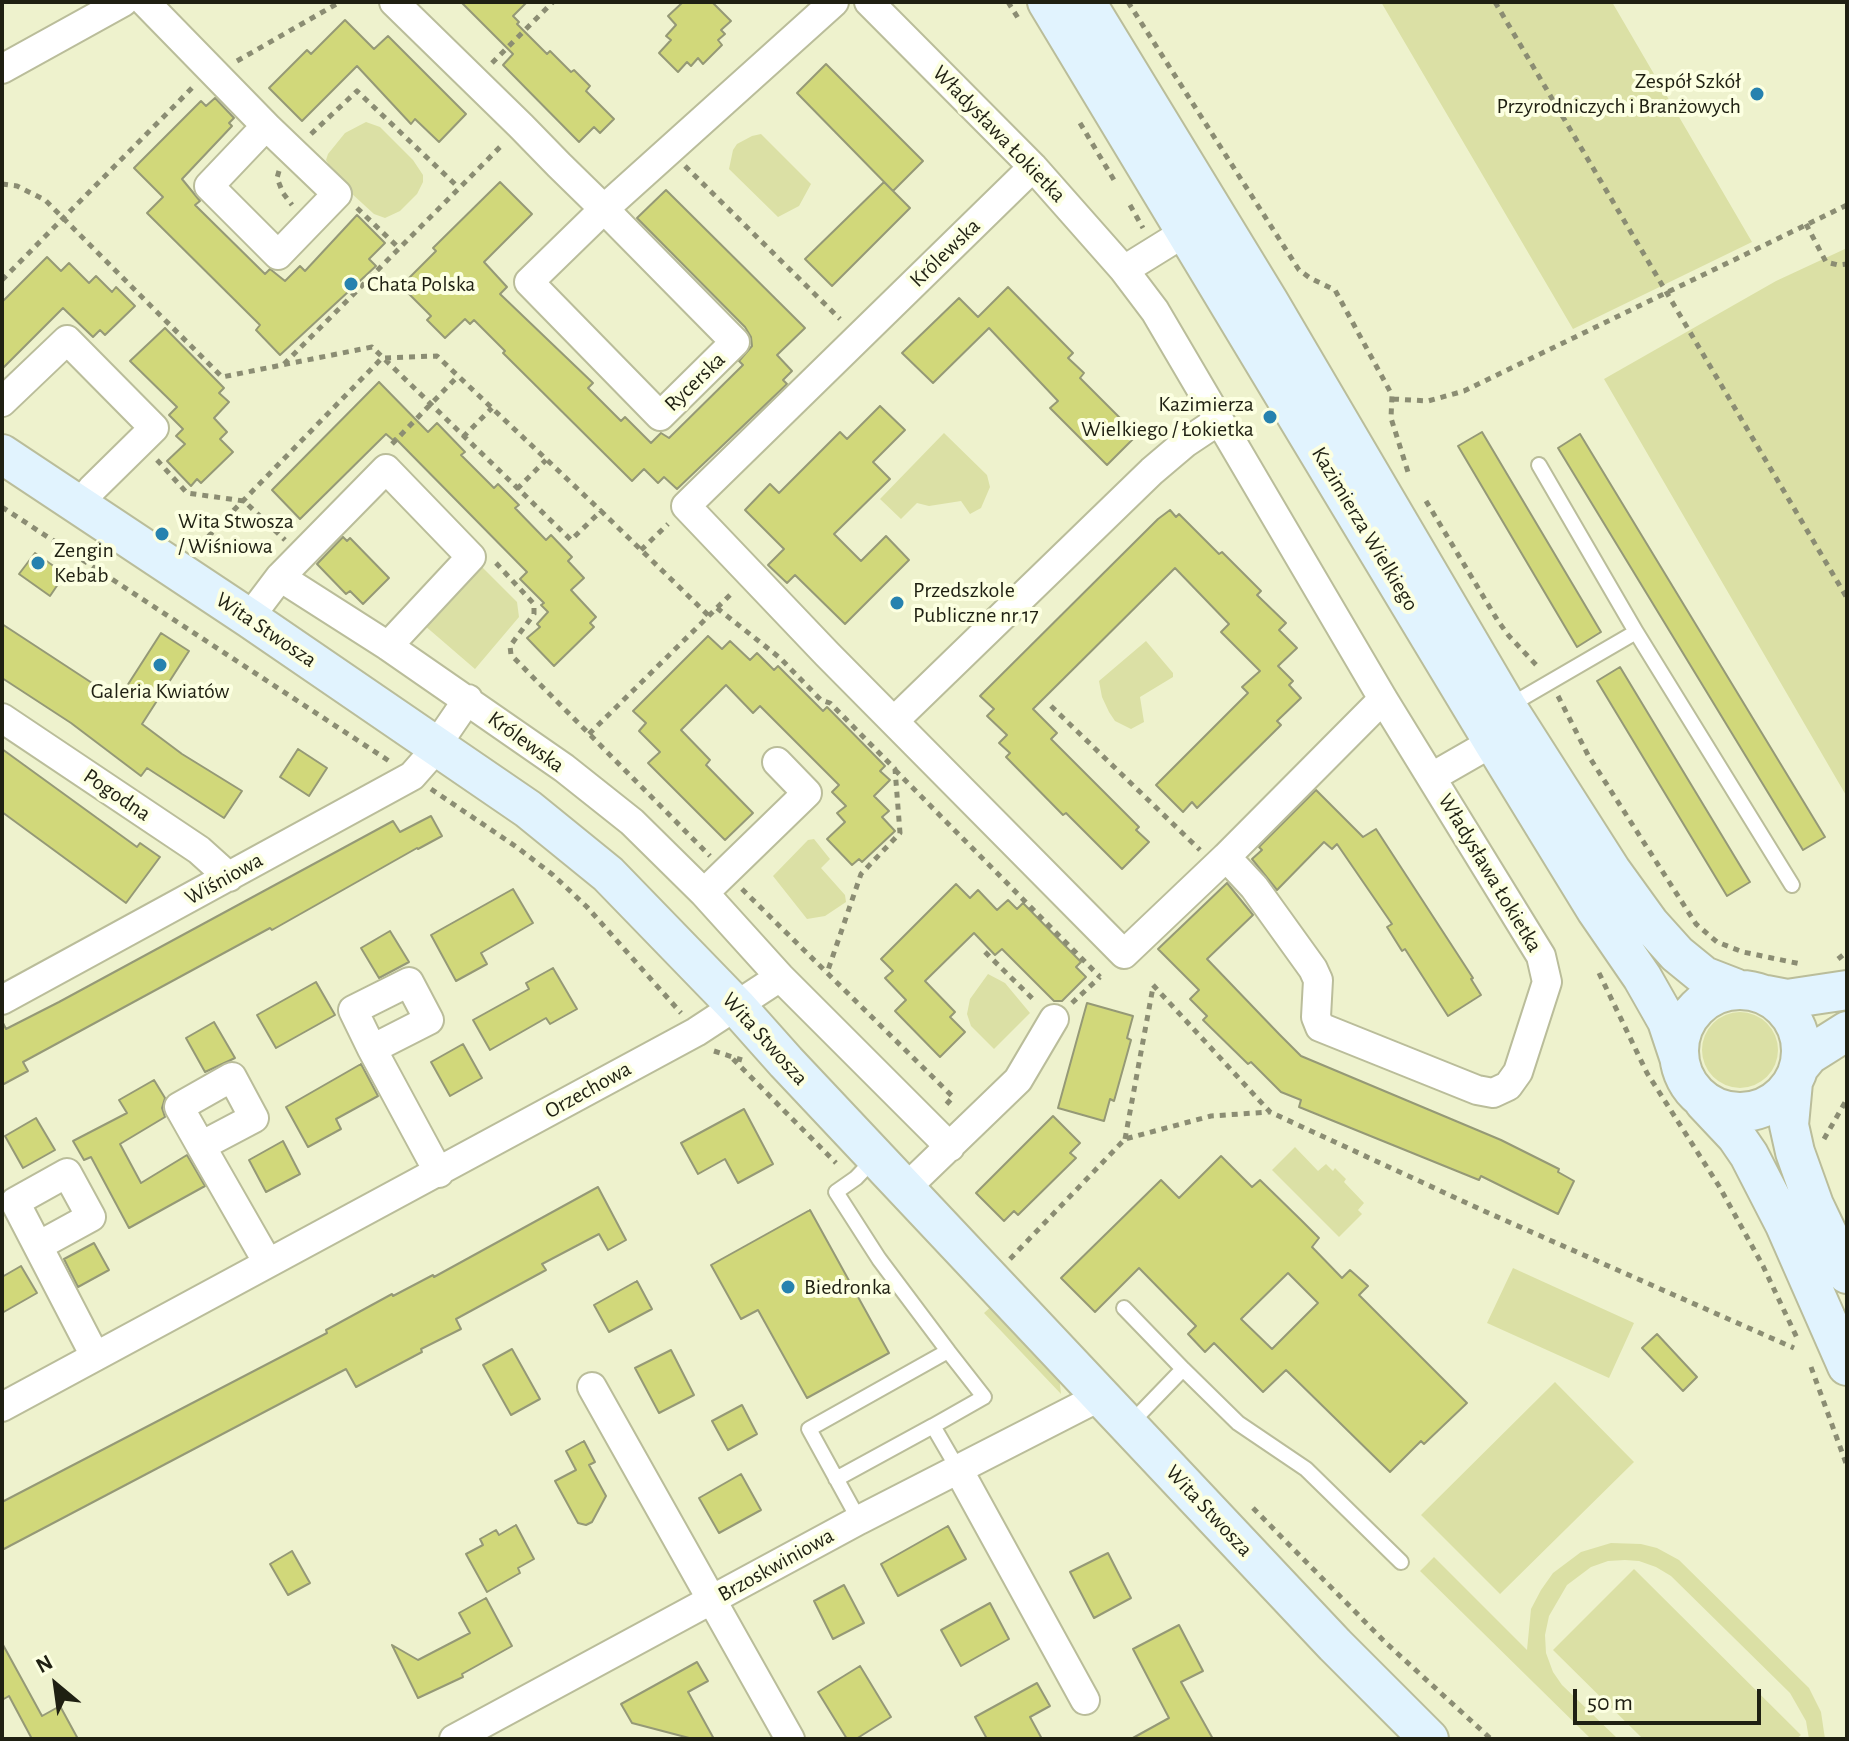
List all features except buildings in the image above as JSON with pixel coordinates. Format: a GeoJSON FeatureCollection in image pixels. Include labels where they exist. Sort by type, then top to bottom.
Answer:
{"type":"FeatureCollection","features":[{"type":"Feature","properties":{"kind":"main road","name":"Kazimierza Wielkiego"},"geometry":{"type":"LineString","coordinates":[[1047,2],[1493,742],[1596,910],[1655,997],[1679,1057]]}},
{"type":"Feature","properties":{"kind":"main road","name":"Kazimierza Wielkiego"},"geometry":{"type":"LineString","coordinates":[[1086,2],[1269,302],[1507,707],[1591,841],[1650,924],[1696,970],[1715,982],[1750,992]]}},
{"type":"Feature","properties":{"kind":"main road","name":"Wita Stwosza"},"geometry":{"type":"LineString","coordinates":[[2,454],[249,618],[528,809],[585,853],[737,1007],[861,1163],[905,1189],[1335,1645],[1429,1739]]}},
{"type":"Feature","properties":{"kind":"main road"},"geometry":{"type":"LineString","coordinates":[[1841,976],[1787,999],[1750,992],[1704,1001],[1692,1012],[1681,1033],[1679,1057],[1682,1073],[1690,1087],[1736,1136],[1749,1155],[1785,1225],[1847,1366]]}},
{"type":"Feature","properties":{"kind":"main road"},"geometry":{"type":"LineString","coordinates":[[1750,992],[1780,1003],[1799,1032],[1802,1049],[1789,1125],[1814,1205],[1847,1274]]}},
{"type":"Feature","properties":{"kind":"main road"},"geometry":{"type":"LineString","coordinates":[[1702,1100],[1718,1108],[1752,1112],[1775,1101],[1809,1055],[1847,1031]]}},
{"type":"Feature","properties":{"kind":"street"},"geometry":{"type":"LineString","coordinates":[[2,69],[123,2]]}},
{"type":"Feature","properties":{"kind":"street"},"geometry":{"type":"LineString","coordinates":[[145,2],[337,194],[278,255],[209,186],[266,126]]}},
{"type":"Feature","properties":{"kind":"street","name":"Rycerska"},"geometry":{"type":"LineString","coordinates":[[394,2],[521,126],[604,209],[735,342],[660,416],[529,282],[604,209],[834,2]]}},
{"type":"Feature","properties":{"kind":"street","name":"Władysława Łokietka"},"geometry":{"type":"LineString","coordinates":[[869,2],[1033,167],[1124,270],[1155,311],[1383,699],[1541,956],[1547,982],[1518,1072],[1508,1086],[1493,1093],[1477,1090],[1320,1027],[1316,1017],[1319,990],[1313,969],[1254,887],[1221,861]]}},
{"type":"Feature","properties":{"kind":"street","name":"Królewska"},"geometry":{"type":"LineString","coordinates":[[686,506],[1033,167]]}},
{"type":"Feature","properties":{"kind":"street"},"geometry":{"type":"LineString","coordinates":[[1124,270],[1187,231]]}},
{"type":"Feature","properties":{"kind":"street"},"geometry":{"type":"LineString","coordinates":[[2,402],[67,340],[154,428],[79,505]]}},
{"type":"Feature","properties":{"kind":"street"},"geometry":{"type":"LineString","coordinates":[[895,720],[1152,471],[1218,421]]}},
{"type":"Feature","properties":{"kind":"street"},"geometry":{"type":"LineString","coordinates":[[249,618],[280,577],[386,469],[471,557],[388,646]]}},
{"type":"Feature","properties":{"kind":"street"},"geometry":{"type":"LineString","coordinates":[[686,506],[1124,954],[1383,699]]}},
{"type":"Feature","properties":{"kind":"street","name":"Królewska"},"geometry":{"type":"LineString","coordinates":[[280,577],[468,699],[632,822],[704,893],[780,977],[950,1147]]}},
{"type":"Feature","properties":{"kind":"street","name":"Wiśniowa"},"geometry":{"type":"LineString","coordinates":[[2,1000],[412,776],[468,699]]}},
{"type":"Feature","properties":{"kind":"street","name":"Pogodna"},"geometry":{"type":"LineString","coordinates":[[2,718],[199,850],[229,877]]}},
{"type":"Feature","properties":{"kind":"street","name":"Władysława Łokietka"},"geometry":{"type":"LineString","coordinates":[[1432,777],[1493,742]]}},
{"type":"Feature","properties":{"kind":"street"},"geometry":{"type":"LineString","coordinates":[[704,893],[807,793],[777,762]]}},
{"type":"Feature","properties":{"kind":"street"},"geometry":{"type":"LineString","coordinates":[[737,1007],[780,977]]}},
{"type":"Feature","properties":{"kind":"street","name":"Orzechowa"},"geometry":{"type":"LineString","coordinates":[[2,1407],[439,1173],[737,1007]]}},
{"type":"Feature","properties":{"kind":"street"},"geometry":{"type":"LineString","coordinates":[[905,1189],[1018,1080],[1054,1019]]}},
{"type":"Feature","properties":{"kind":"street"},"geometry":{"type":"LineString","coordinates":[[372,1049],[439,1173]]}},
{"type":"Feature","properties":{"kind":"street"},"geometry":{"type":"LineString","coordinates":[[201,1146],[268,1263]]}},
{"type":"Feature","properties":{"kind":"street"},"geometry":{"type":"LineString","coordinates":[[38,1246],[95,1356]]}},
{"type":"Feature","properties":{"kind":"street"},"geometry":{"type":"LineString","coordinates":[[592,1387],[790,1739]]}},
{"type":"Feature","properties":{"kind":"street","name":"Brzoskwiniowa"},"geometry":{"type":"LineString","coordinates":[[454,1739],[859,1520],[1101,1396]]}},
{"type":"Feature","properties":{"kind":"street"},"geometry":{"type":"LineString","coordinates":[[958,1469],[1085,1700]]}},
{"type":"Feature","properties":{"kind":"lane"},"geometry":{"type":"LineString","coordinates":[[1539,465],[1636,632],[1792,885]]}},
{"type":"Feature","properties":{"kind":"lane"},"geometry":{"type":"LineString","coordinates":[[1507,707],[1636,632]]}},
{"type":"Feature","properties":{"kind":"lane"},"geometry":{"type":"LineString","coordinates":[[836,1479],[984,1397],[879,1259],[836,1192],[856,1178],[861,1163]]}},
{"type":"Feature","properties":{"kind":"lane"},"geometry":{"type":"LineString","coordinates":[[1124,1308],[1238,1423],[1306,1469],[1401,1562]]}},
{"type":"Feature","properties":{"kind":"lane"},"geometry":{"type":"LineString","coordinates":[[859,1520],[809,1429],[948,1351]]}},
{"type":"Feature","properties":{"kind":"lane"},"geometry":{"type":"LineString","coordinates":[[1129,1425],[1183,1369]]}},
{"type":"Feature","properties":{"kind":"lane"},"geometry":{"type":"LineString","coordinates":[[933,1426],[958,1469]]}},
{"type":"Feature","properties":{"kind":"path"},"geometry":{"type":"LineString","coordinates":[[2,280],[187,90],[340,2]]}},
{"type":"Feature","properties":{"kind":"path"},"geometry":{"type":"LineString","coordinates":[[474,80],[553,2]]}},
{"type":"Feature","properties":{"kind":"path"},"geometry":{"type":"LineString","coordinates":[[1128,2],[1299,270],[1335,290],[1393,399],[1391,418],[1404,464],[1414,483]]}},
{"type":"Feature","properties":{"kind":"path"},"geometry":{"type":"LineString","coordinates":[[1495,2],[1847,598]]}},
{"type":"Feature","properties":{"kind":"path"},"geometry":{"type":"LineString","coordinates":[[308,224],[283,193],[277,178],[281,165],[357,91],[459,188]]}},
{"type":"Feature","properties":{"kind":"path"},"geometry":{"type":"LineString","coordinates":[[284,365],[521,126]]}},
{"type":"Feature","properties":{"kind":"path"},"geometry":{"type":"LineString","coordinates":[[670,150],[858,337]]}},
{"type":"Feature","properties":{"kind":"path"},"geometry":{"type":"LineString","coordinates":[[2,184],[17,186],[45,200],[222,377],[372,347],[571,540],[601,511]]}},
{"type":"Feature","properties":{"kind":"path"},"geometry":{"type":"LineString","coordinates":[[337,194],[351,202],[399,248]]}},
{"type":"Feature","properties":{"kind":"path"},"geometry":{"type":"LineString","coordinates":[[1393,399],[1428,401],[1449,397],[1847,205]]}},
{"type":"Feature","properties":{"kind":"path"},"geometry":{"type":"LineString","coordinates":[[1806,224],[1826,262],[1847,264]]}},
{"type":"Feature","properties":{"kind":"path"},"geometry":{"type":"LineString","coordinates":[[200,545],[382,358],[437,356],[709,616]]}},
{"type":"Feature","properties":{"kind":"path"},"geometry":{"type":"LineString","coordinates":[[386,450],[458,376]]}},
{"type":"Feature","properties":{"kind":"path"},"geometry":{"type":"LineString","coordinates":[[463,437],[492,408]]}},
{"type":"Feature","properties":{"kind":"path"},"geometry":{"type":"LineString","coordinates":[[141,441],[187,493],[244,501],[301,556]]}},
{"type":"Feature","properties":{"kind":"path"},"geometry":{"type":"LineString","coordinates":[[517,489],[546,460]]}},
{"type":"Feature","properties":{"kind":"path"},"geometry":{"type":"LineString","coordinates":[[1422,496],[1509,636],[1551,682],[1588,755],[1687,912],[1717,942],[1743,952],[1809,965]]}},
{"type":"Feature","properties":{"kind":"path"},"geometry":{"type":"LineString","coordinates":[[641,550],[686,506]]}},
{"type":"Feature","properties":{"kind":"path"},"geometry":{"type":"LineString","coordinates":[[493,560],[534,604],[534,614],[510,646],[511,655],[726,871],[751,900],[953,1097],[927,1122]]}},
{"type":"Feature","properties":{"kind":"path"},"geometry":{"type":"LineString","coordinates":[[589,734],[751,574]]}},
{"type":"Feature","properties":{"kind":"path"},"geometry":{"type":"LineString","coordinates":[[717,608],[780,658],[821,700],[830,703],[1100,977]]}},
{"type":"Feature","properties":{"kind":"path"},"geometry":{"type":"LineString","coordinates":[[1051,706],[1221,861]]}},
{"type":"Feature","properties":{"kind":"path"},"geometry":{"type":"LineString","coordinates":[[827,973],[861,874],[900,833],[895,769]]}},
{"type":"Feature","properties":{"kind":"path"},"geometry":{"type":"LineString","coordinates":[[1703,931],[1709,925]]}},
{"type":"Feature","properties":{"kind":"path"},"geometry":{"type":"LineString","coordinates":[[985,952],[1054,1019],[1124,954]]}},
{"type":"Feature","properties":{"kind":"path"},"geometry":{"type":"LineString","coordinates":[[1841,976],[1847,952]]}},
{"type":"Feature","properties":{"kind":"path"},"geometry":{"type":"LineString","coordinates":[[1595,965],[1647,1073],[1719,1186],[1763,1266],[1801,1346]]}},
{"type":"Feature","properties":{"kind":"path"},"geometry":{"type":"LineString","coordinates":[[1125,1139],[1153,985],[1270,1112],[1794,1348]]}},
{"type":"Feature","properties":{"kind":"path"},"geometry":{"type":"LineString","coordinates":[[732,1059],[827,1157],[861,1163]]}},
{"type":"Feature","properties":{"kind":"path"},"geometry":{"type":"LineString","coordinates":[[1009,1260],[1125,1139],[1211,1116],[1270,1112]]}},
{"type":"Feature","properties":{"kind":"path"},"geometry":{"type":"LineString","coordinates":[[1808,1360],[1847,1466]]}},
{"type":"Feature","properties":{"kind":"green space"},"geometry":{"type":"Polygon","coordinates":[[[1381,2],[1612,2],[1752,242],[1573,329],[1381,2]]]}},
{"type":"Feature","properties":{"kind":"green space"},"geometry":{"type":"Polygon","coordinates":[[[366,122],[380,127],[413,160],[423,175],[417,194],[400,211],[385,218],[374,214],[339,182],[326,160],[345,133],[366,122]]]}},
{"type":"Feature","properties":{"kind":"green space"},"geometry":{"type":"Polygon","coordinates":[[[761,134],[811,184],[799,206],[778,217],[729,169],[737,144],[761,134]]]}},
{"type":"Feature","properties":{"kind":"green space"},"geometry":{"type":"Polygon","coordinates":[[[1847,248],[1847,797],[1604,379],[1776,281],[1847,248]]]}},
{"type":"Feature","properties":{"kind":"green space"},"geometry":{"type":"Polygon","coordinates":[[[944,433],[987,475],[990,487],[981,508],[970,514],[961,501],[929,506],[917,503],[901,519],[880,499],[944,433]]]}},
{"type":"Feature","properties":{"kind":"green space"},"geometry":{"type":"Polygon","coordinates":[[[480,565],[517,602],[519,617],[475,669],[424,625],[480,565]]]}},
{"type":"Feature","properties":{"kind":"green space"},"geometry":{"type":"Polygon","coordinates":[[[1146,641],[1173,673],[1173,677],[1140,697],[1144,722],[1131,729],[1115,721],[1109,712],[1099,681],[1146,641]]]}},
{"type":"Feature","properties":{"kind":"green space"},"geometry":{"type":"Polygon","coordinates":[[[814,839],[830,859],[821,868],[845,895],[846,902],[825,916],[807,919],[773,876],[808,840],[814,839]]]}},
{"type":"Feature","properties":{"kind":"green space"},"geometry":{"type":"Polygon","coordinates":[[[988,974],[1005,983],[1030,1013],[994,1049],[971,1026],[967,1014],[970,999],[988,974]]]}},
{"type":"Feature","properties":{"kind":"green space"},"geometry":{"type":"Polygon","coordinates":[[[1740,1012],[1755,1015],[1767,1023],[1775,1035],[1778,1050],[1775,1065],[1767,1077],[1755,1085],[1740,1088],[1725,1085],[1713,1077],[1705,1065],[1702,1050],[1705,1035],[1713,1023],[1725,1015],[1740,1012]]]}},
{"type":"Feature","properties":{"kind":"green space"},"geometry":{"type":"Polygon","coordinates":[[[1295,1147],[1318,1171],[1326,1164],[1333,1171],[1335,1168],[1364,1203],[1358,1210],[1362,1214],[1339,1237],[1272,1170],[1295,1147]]]}},
{"type":"Feature","properties":{"kind":"green space"},"geometry":{"type":"Polygon","coordinates":[[[1513,1268],[1634,1323],[1609,1378],[1487,1323],[1513,1268]]]}},
{"type":"Feature","properties":{"kind":"green space"},"geometry":{"type":"Polygon","coordinates":[[[995,1303],[1059,1375],[1061,1394],[984,1313],[995,1303]]]}},
{"type":"Feature","properties":{"kind":"green space"},"geometry":{"type":"Polygon","coordinates":[[[1555,1382],[1634,1462],[1500,1594],[1421,1515],[1555,1382]]]}},
{"type":"Feature","properties":{"kind":"green space"},"geometry":{"type":"Polygon","coordinates":[[[1611,1543],[1657,1548],[1679,1560],[1809,1688],[1821,1712],[1825,1739],[1809,1739],[1806,1721],[1790,1693],[1671,1576],[1656,1567],[1625,1560],[1608,1561],[1591,1567],[1567,1585],[1549,1616],[1545,1635],[1546,1653],[1553,1672],[1562,1685],[1618,1739],[1591,1739],[1420,1571],[1434,1557],[1527,1650],[1531,1609],[1553,1573],[1581,1552],[1611,1543]]]}},
{"type":"Feature","properties":{"kind":"green space"},"geometry":{"type":"Polygon","coordinates":[[[1634,1569],[1801,1735],[1796,1739],[1643,1739],[1553,1650],[1634,1569]]]}},
{"type":"Feature","properties":{"kind":"place","name":"Zespół Szkół Przyrodniczych i Branżowych"},"geometry":{"type":"Point","coordinates":[1757,94]}},
{"type":"Feature","properties":{"kind":"place","name":"Chata Polska"},"geometry":{"type":"Point","coordinates":[351,284]}},
{"type":"Feature","properties":{"kind":"place","name":"Kazimierza Wielkiego / Łokietka"},"geometry":{"type":"Point","coordinates":[1270,417]}},
{"type":"Feature","properties":{"kind":"place","name":"Wita Stwosza / Wiśniowa"},"geometry":{"type":"Point","coordinates":[162,534]}},
{"type":"Feature","properties":{"kind":"place","name":"Zengin Kebab"},"geometry":{"type":"Point","coordinates":[38,563]}},
{"type":"Feature","properties":{"kind":"place","name":"Przedszkole Publiczne nr 17"},"geometry":{"type":"Point","coordinates":[897,603]}},
{"type":"Feature","properties":{"kind":"place","name":"Galeria Kwiatów"},"geometry":{"type":"Point","coordinates":[160,665]}},
{"type":"Feature","properties":{"kind":"place","name":"Biedronka"},"geometry":{"type":"Point","coordinates":[788,1287]}}]}
